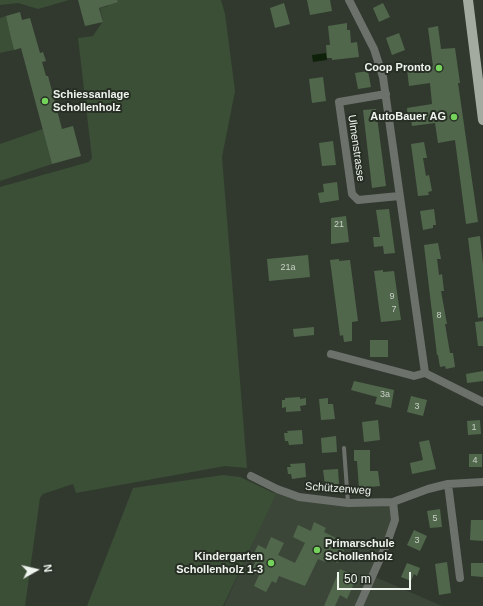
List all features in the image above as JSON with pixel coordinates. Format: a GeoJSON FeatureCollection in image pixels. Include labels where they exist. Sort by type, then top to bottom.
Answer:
{"type":"FeatureCollection","features":[{"type":"Feature","properties":{"kind":"main road"},"geometry":{"type":"LineString","coordinates":[[468,0],[483,120]]}},
{"type":"Feature","properties":{"kind":"street"},"geometry":{"type":"LineString","coordinates":[[349,0],[374,49],[383,77],[425,373]]}},
{"type":"Feature","properties":{"kind":"street","name":"Ulmenstrasse"},"geometry":{"type":"LineString","coordinates":[[386,94],[339,102],[352,194],[358,200],[399,196]]}},
{"type":"Feature","properties":{"kind":"street"},"geometry":{"type":"LineString","coordinates":[[331,354],[414,376],[425,373],[483,402]]}},
{"type":"Feature","properties":{"kind":"street","name":"Schützenweg"},"geometry":{"type":"LineString","coordinates":[[251,476],[277,489],[299,497],[348,503],[394,502],[428,489],[448,484],[483,482]]}},
{"type":"Feature","properties":{"kind":"street"},"geometry":{"type":"LineString","coordinates":[[448,484],[460,578]]}},
{"type":"Feature","properties":{"kind":"street"},"geometry":{"type":"LineString","coordinates":[[359,606],[387,543],[395,520],[394,502]]}},
{"type":"Feature","properties":{"kind":"lane"},"geometry":{"type":"LineString","coordinates":[[344,448],[348,503]]}},
{"type":"Feature","properties":{"kind":"shaded area"},"geometry":{"type":"Polygon","coordinates":[[[0,0],[69,0],[38,9],[18,3],[0,5],[0,0]]]}},
{"type":"Feature","properties":{"kind":"shaded area"},"geometry":{"type":"Polygon","coordinates":[[[107,0],[221,0],[225,14],[235,91],[222,157],[247,468],[225,466],[76,493],[73,484],[43,494],[40,498],[25,606],[0,606],[0,187],[89,162],[92,158],[78,38],[93,36],[103,21],[100,8],[108,6],[107,0]]]}},
{"type":"Feature","properties":{"kind":"shaded area"},"geometry":{"type":"Polygon","coordinates":[[[6,16],[14,50],[0,53],[0,18],[6,16]]]}},
{"type":"Feature","properties":{"kind":"shaded area"},"geometry":{"type":"Polygon","coordinates":[[[326,53],[327,60],[313,62],[312,55],[326,53]]]}},
{"type":"Feature","properties":{"kind":"shaded area"},"geometry":{"type":"Polygon","coordinates":[[[43,129],[52,164],[0,181],[0,144],[43,129]]]}},
{"type":"Feature","properties":{"kind":"shaded area"},"geometry":{"type":"Polygon","coordinates":[[[223,475],[240,477],[276,494],[223,606],[87,606],[133,488],[223,475]]]}},
{"type":"Feature","properties":{"kind":"shaded area","name":"Primarschule Schollenholz"},"geometry":{"type":"Polygon","coordinates":[[[277,489],[299,497],[393,502],[395,520],[373,576],[442,606],[224,606],[277,489]]]}},
{"type":"Feature","properties":{"kind":"building"},"geometry":{"type":"Polygon","coordinates":[[[78,0],[117,0],[118,2],[99,8],[103,22],[85,26],[78,0]]]}},
{"type":"Feature","properties":{"kind":"building"},"geometry":{"type":"Polygon","coordinates":[[[307,0],[330,0],[332,11],[310,15],[307,0]]]}},
{"type":"Feature","properties":{"kind":"building"},"geometry":{"type":"Polygon","coordinates":[[[284,3],[290,24],[275,28],[270,8],[284,3]]]}},
{"type":"Feature","properties":{"kind":"building"},"geometry":{"type":"Polygon","coordinates":[[[383,3],[390,17],[379,22],[373,8],[383,3]]]}},
{"type":"Feature","properties":{"kind":"building","name":"Schiessanlage Schollenholz"},"geometry":{"type":"Polygon","coordinates":[[[20,12],[22,20],[30,18],[40,53],[43,52],[46,61],[42,62],[46,76],[48,76],[62,129],[73,126],[81,156],[52,164],[21,48],[14,50],[6,16],[20,12]]]}},
{"type":"Feature","properties":{"kind":"building"},"geometry":{"type":"Polygon","coordinates":[[[347,23],[347,30],[350,30],[351,43],[357,42],[359,57],[332,60],[332,58],[327,58],[326,45],[330,45],[328,26],[347,23]]]}},
{"type":"Feature","properties":{"kind":"building"},"geometry":{"type":"Polygon","coordinates":[[[438,26],[441,49],[455,48],[460,83],[458,83],[478,222],[466,224],[455,140],[438,143],[435,123],[412,126],[411,119],[408,119],[407,108],[432,104],[430,83],[409,86],[407,69],[433,66],[428,28],[438,26]]]}},
{"type":"Feature","properties":{"kind":"building"},"geometry":{"type":"Polygon","coordinates":[[[399,33],[405,50],[392,55],[386,38],[399,33]]]}},
{"type":"Feature","properties":{"kind":"building"},"geometry":{"type":"Polygon","coordinates":[[[368,71],[371,87],[358,89],[355,73],[368,71]]]}},
{"type":"Feature","properties":{"kind":"building"},"geometry":{"type":"Polygon","coordinates":[[[323,77],[326,101],[312,103],[309,79],[323,77]]]}},
{"type":"Feature","properties":{"kind":"building"},"geometry":{"type":"Polygon","coordinates":[[[376,109],[386,186],[372,188],[363,110],[376,109]]]}},
{"type":"Feature","properties":{"kind":"building"},"geometry":{"type":"Polygon","coordinates":[[[333,141],[336,165],[322,166],[319,143],[333,141]]]}},
{"type":"Feature","properties":{"kind":"building"},"geometry":{"type":"Polygon","coordinates":[[[424,142],[427,158],[423,158],[426,176],[429,175],[432,191],[428,192],[429,195],[418,196],[411,144],[424,142]]]}},
{"type":"Feature","properties":{"kind":"building"},"geometry":{"type":"Polygon","coordinates":[[[337,182],[339,200],[320,203],[318,193],[324,192],[323,184],[337,182]]]}},
{"type":"Feature","properties":{"kind":"building"},"geometry":{"type":"Polygon","coordinates":[[[389,209],[395,253],[384,254],[383,246],[374,247],[373,237],[380,237],[376,210],[389,209]]]}},
{"type":"Feature","properties":{"kind":"building"},"geometry":{"type":"Polygon","coordinates":[[[434,209],[436,225],[433,225],[433,228],[423,230],[420,211],[434,209]]]}},
{"type":"Feature","properties":{"kind":"building"},"geometry":{"type":"Polygon","coordinates":[[[346,216],[349,242],[331,244],[331,218],[346,216]]]}},
{"type":"Feature","properties":{"kind":"building"},"geometry":{"type":"Polygon","coordinates":[[[480,236],[483,264],[483,317],[478,318],[468,238],[480,236]]]}},
{"type":"Feature","properties":{"kind":"building"},"geometry":{"type":"Polygon","coordinates":[[[438,243],[441,259],[437,259],[439,275],[442,274],[444,291],[441,291],[447,324],[445,324],[450,353],[453,353],[455,367],[446,369],[445,366],[440,367],[437,355],[424,245],[438,243]]]}},
{"type":"Feature","properties":{"kind":"building"},"geometry":{"type":"Polygon","coordinates":[[[308,255],[310,277],[269,281],[267,259],[308,255]]]}},
{"type":"Feature","properties":{"kind":"building"},"geometry":{"type":"Polygon","coordinates":[[[339,259],[339,261],[350,260],[358,321],[352,322],[352,341],[344,342],[343,335],[340,336],[330,260],[339,259]]]}},
{"type":"Feature","properties":{"kind":"building"},"geometry":{"type":"Polygon","coordinates":[[[383,270],[383,272],[394,271],[401,320],[381,322],[374,271],[383,270]]]}},
{"type":"Feature","properties":{"kind":"building"},"geometry":{"type":"Polygon","coordinates":[[[483,321],[483,346],[478,346],[475,322],[483,321]]]}},
{"type":"Feature","properties":{"kind":"building"},"geometry":{"type":"Polygon","coordinates":[[[314,327],[314,335],[294,337],[293,329],[314,327]]]}},
{"type":"Feature","properties":{"kind":"building"},"geometry":{"type":"Polygon","coordinates":[[[370,340],[388,340],[388,357],[370,357],[370,340]]]}},
{"type":"Feature","properties":{"kind":"building"},"geometry":{"type":"Polygon","coordinates":[[[483,371],[483,381],[467,383],[466,374],[483,371]]]}},
{"type":"Feature","properties":{"kind":"building"},"geometry":{"type":"Polygon","coordinates":[[[354,381],[394,390],[391,408],[375,404],[377,397],[351,390],[354,381]]]}},
{"type":"Feature","properties":{"kind":"building"},"geometry":{"type":"Polygon","coordinates":[[[411,396],[427,400],[423,416],[407,412],[411,396]]]}},
{"type":"Feature","properties":{"kind":"building"},"geometry":{"type":"Polygon","coordinates":[[[300,397],[300,399],[306,398],[306,405],[300,406],[301,411],[286,412],[286,407],[282,408],[282,400],[285,400],[285,398],[300,397]]]}},
{"type":"Feature","properties":{"kind":"building"},"geometry":{"type":"Polygon","coordinates":[[[328,398],[328,404],[333,404],[335,419],[321,420],[319,399],[328,398]]]}},
{"type":"Feature","properties":{"kind":"building"},"geometry":{"type":"Polygon","coordinates":[[[378,420],[380,440],[364,442],[362,422],[378,420]]]}},
{"type":"Feature","properties":{"kind":"building"},"geometry":{"type":"Polygon","coordinates":[[[480,420],[481,434],[468,435],[467,421],[480,420]]]}},
{"type":"Feature","properties":{"kind":"building"},"geometry":{"type":"Polygon","coordinates":[[[302,430],[303,444],[289,445],[288,441],[285,441],[284,433],[288,433],[287,431],[302,430]]]}},
{"type":"Feature","properties":{"kind":"building"},"geometry":{"type":"Polygon","coordinates":[[[336,436],[337,452],[322,453],[321,438],[336,436]]]}},
{"type":"Feature","properties":{"kind":"building"},"geometry":{"type":"Polygon","coordinates":[[[429,440],[436,469],[412,474],[410,463],[423,460],[419,442],[429,440]]]}},
{"type":"Feature","properties":{"kind":"building"},"geometry":{"type":"Polygon","coordinates":[[[354,450],[370,450],[370,471],[378,471],[380,486],[359,488],[357,461],[354,461],[354,450]]]}},
{"type":"Feature","properties":{"kind":"building"},"geometry":{"type":"Polygon","coordinates":[[[469,454],[482,454],[482,467],[469,467],[469,454]]]}},
{"type":"Feature","properties":{"kind":"building"},"geometry":{"type":"Polygon","coordinates":[[[305,463],[306,477],[292,479],[291,474],[288,474],[287,467],[291,467],[290,464],[305,463]]]}},
{"type":"Feature","properties":{"kind":"building"},"geometry":{"type":"Polygon","coordinates":[[[338,469],[339,484],[325,485],[323,470],[338,469]]]}},
{"type":"Feature","properties":{"kind":"building"},"geometry":{"type":"Polygon","coordinates":[[[440,509],[442,527],[430,528],[427,511],[440,509]]]}},
{"type":"Feature","properties":{"kind":"building"},"geometry":{"type":"Polygon","coordinates":[[[471,520],[483,520],[483,541],[470,540],[471,520]]]}},
{"type":"Feature","properties":{"kind":"building"},"geometry":{"type":"Polygon","coordinates":[[[314,522],[326,528],[324,532],[336,538],[333,545],[344,550],[338,563],[327,558],[325,562],[318,559],[305,586],[279,576],[276,583],[272,581],[266,592],[254,586],[259,575],[251,571],[257,559],[252,557],[258,545],[266,549],[271,537],[284,543],[278,555],[295,563],[305,543],[293,537],[298,525],[311,531],[314,522]]]}},
{"type":"Feature","properties":{"kind":"building"},"geometry":{"type":"Polygon","coordinates":[[[414,530],[427,536],[420,551],[407,545],[414,530]]]}},
{"type":"Feature","properties":{"kind":"building"},"geometry":{"type":"Polygon","coordinates":[[[447,562],[451,593],[439,595],[435,564],[447,562]]]}},
{"type":"Feature","properties":{"kind":"building"},"geometry":{"type":"Polygon","coordinates":[[[407,563],[420,568],[417,576],[414,574],[411,581],[401,577],[407,563]]]}},
{"type":"Feature","properties":{"kind":"building"},"geometry":{"type":"Polygon","coordinates":[[[471,563],[483,563],[483,577],[471,576],[471,563]]]}},
{"type":"Feature","properties":{"kind":"building"},"geometry":{"type":"Polygon","coordinates":[[[340,569],[357,577],[347,599],[340,595],[335,606],[324,606],[340,569]]]}},
{"type":"Feature","properties":{"kind":"place","name":"Coop Pronto"},"geometry":{"type":"Point","coordinates":[439,68]}},
{"type":"Feature","properties":{"kind":"place","name":"Schiessanlage Schollenholz"},"geometry":{"type":"Point","coordinates":[45,101]}},
{"type":"Feature","properties":{"kind":"place","name":"AutoBauer AG"},"geometry":{"type":"Point","coordinates":[454,117]}},
{"type":"Feature","properties":{"kind":"place","name":"Primarschule Schollenholz"},"geometry":{"type":"Point","coordinates":[317,550]}},
{"type":"Feature","properties":{"kind":"place","name":"Kindergarten Schollenholz 1-3"},"geometry":{"type":"Point","coordinates":[271,563]}}]}
